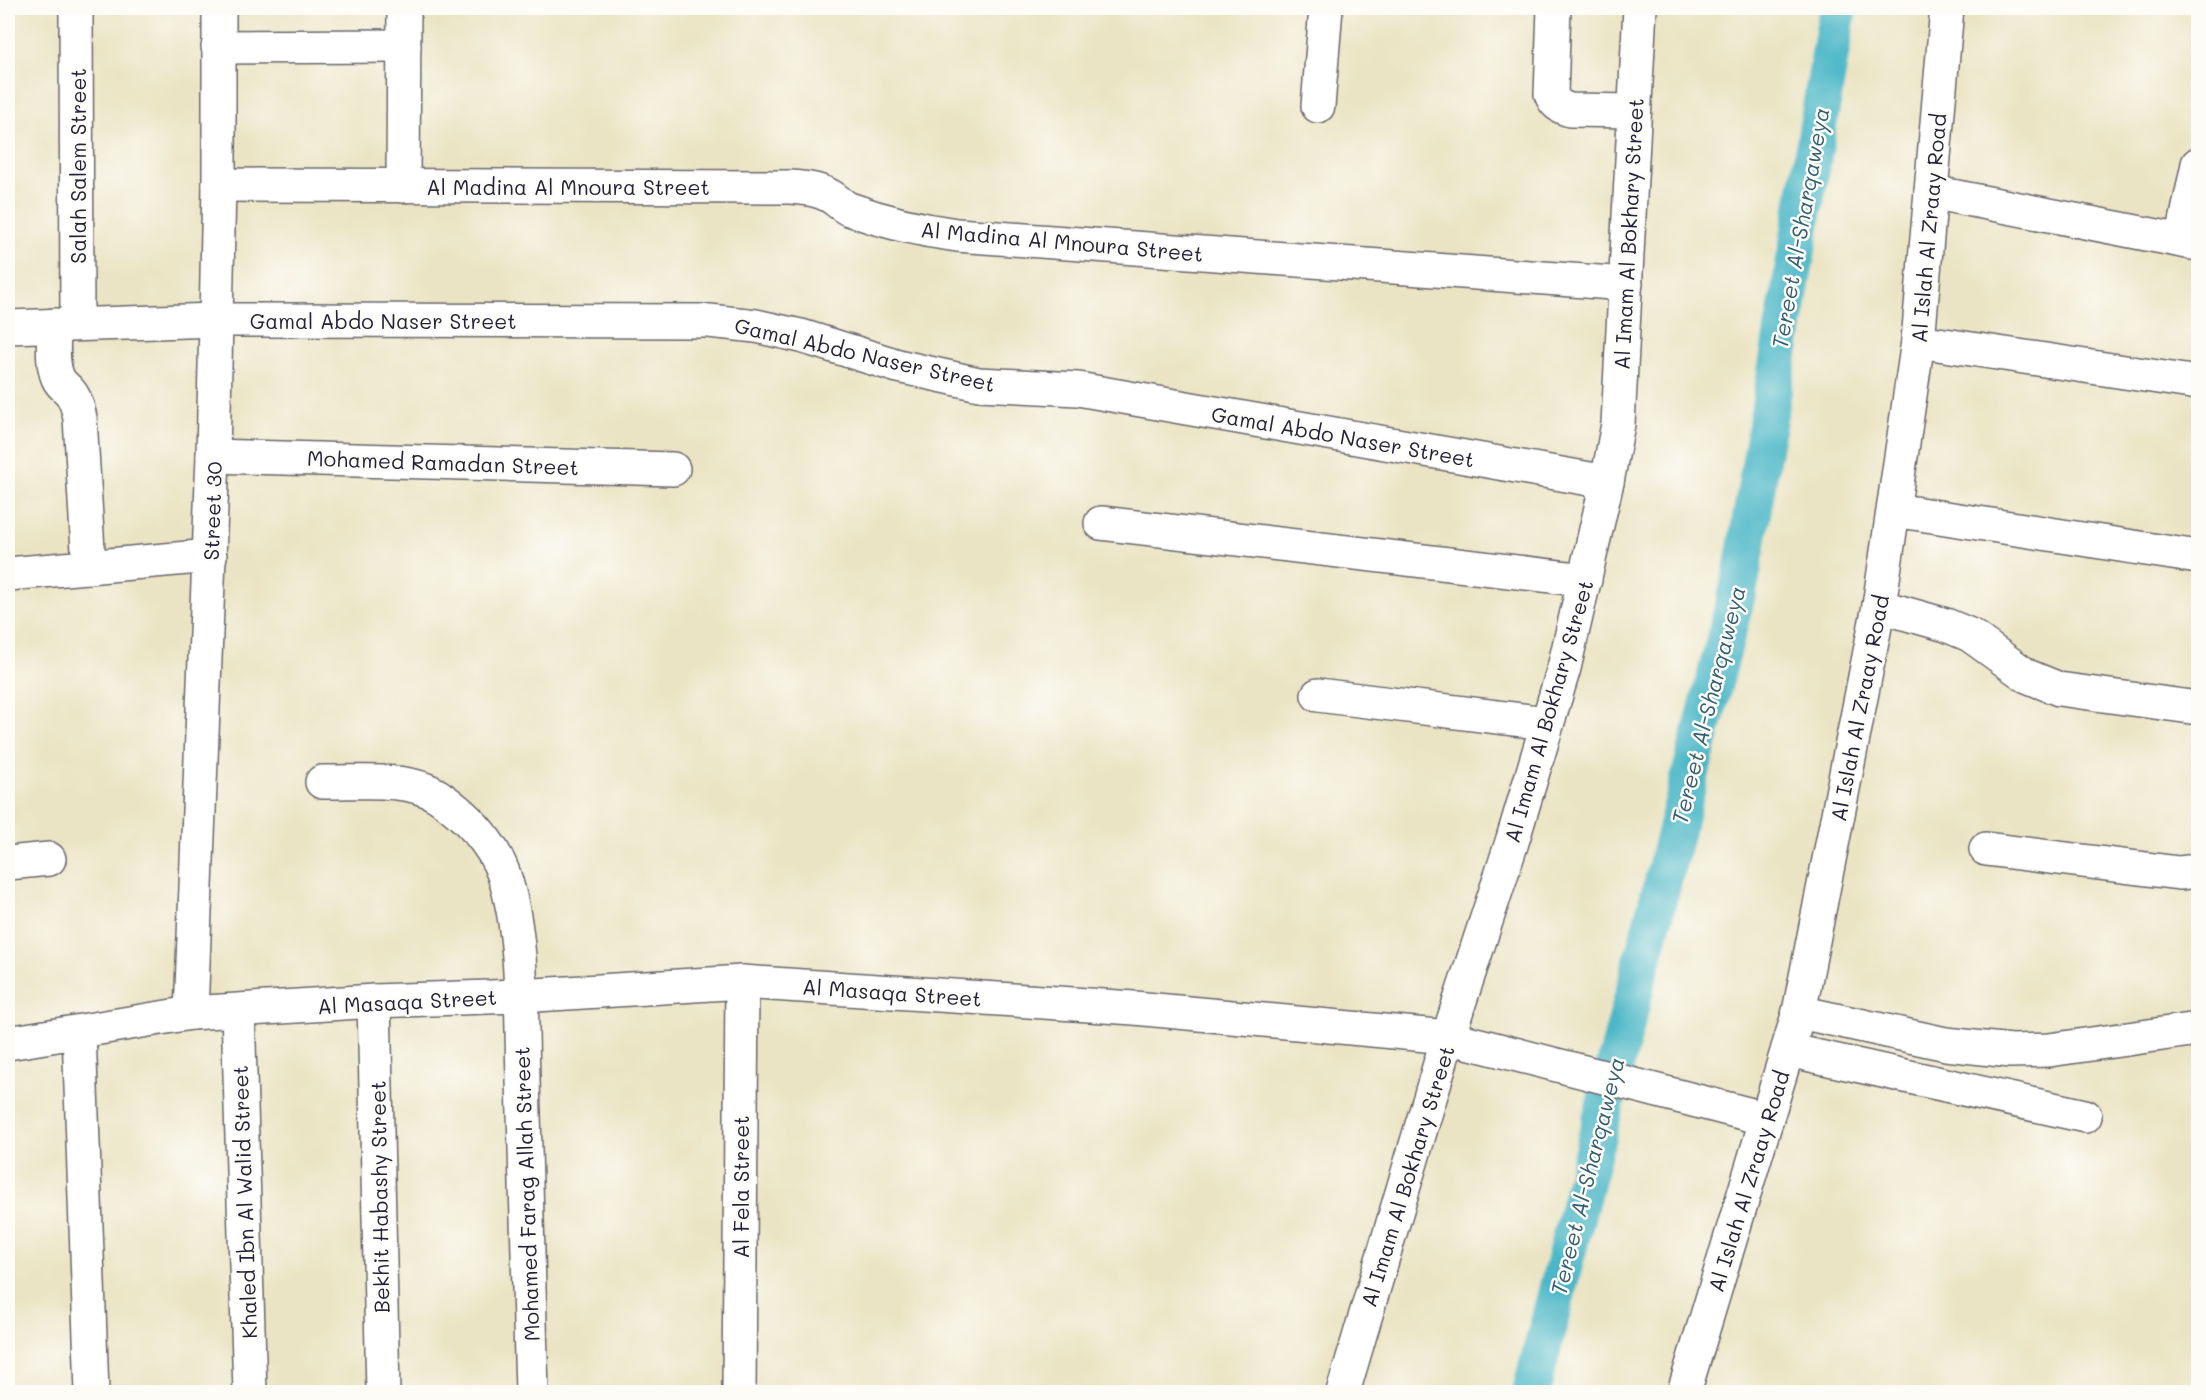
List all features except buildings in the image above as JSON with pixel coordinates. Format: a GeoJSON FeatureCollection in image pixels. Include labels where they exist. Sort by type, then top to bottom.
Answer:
{"type":"FeatureCollection","features":[{"type":"Feature","properties":{"kind":"street","name":"Salah Salem Street"},"geometry":{"type":"LineString","coordinates":[[76,8],[65,325],[54,361],[56,375],[70,392],[80,418],[89,567]]}},
{"type":"Feature","properties":{"kind":"street","name":"Street 30"},"geometry":{"type":"LineString","coordinates":[[191,1014],[213,456],[219,185],[219,8]]}},
{"type":"Feature","properties":{"kind":"street"},"geometry":{"type":"LineString","coordinates":[[402,186],[404,8]]}},
{"type":"Feature","properties":{"kind":"street"},"geometry":{"type":"LineString","coordinates":[[1318,106],[1326,8]]}},
{"type":"Feature","properties":{"kind":"street"},"geometry":{"type":"LineString","coordinates":[[1554,8],[1551,94],[1555,102],[1570,110],[1634,111]]}},
{"type":"Feature","properties":{"kind":"street","name":"Al Imam Al Bokhary Street"},"geometry":{"type":"LineString","coordinates":[[1343,1392],[1448,1036],[1512,842],[1564,668],[1607,482],[1618,424],[1640,8]]}},
{"type":"Feature","properties":{"kind":"street","name":"Al Islah Al Zraay Road"},"geometry":{"type":"LineString","coordinates":[[1684,1392],[1799,1012],[1879,606],[1918,341],[1947,8]]}},
{"type":"Feature","properties":{"kind":"street"},"geometry":{"type":"LineString","coordinates":[[218,47],[404,46]]}},
{"type":"Feature","properties":{"kind":"street"},"geometry":{"type":"LineString","coordinates":[[1931,192],[2190,242],[2199,164]]}},
{"type":"Feature","properties":{"kind":"street","name":"Al Madina Al Mnoura Street"},"geometry":{"type":"LineString","coordinates":[[219,185],[810,188],[829,195],[845,207],[882,220],[919,230],[957,235],[1626,284]]}},
{"type":"Feature","properties":{"kind":"street","name":"Gamal Abdo Naser Street"},"geometry":{"type":"LineString","coordinates":[[8,327],[215,320],[709,321],[756,326],[801,336],[898,366],[979,384],[1078,389],[1607,482]]}},
{"type":"Feature","properties":{"kind":"street"},"geometry":{"type":"LineString","coordinates":[[1918,341],[2199,383]]}},
{"type":"Feature","properties":{"kind":"street","name":"Mohamed Ramadan Street"},"geometry":{"type":"LineString","coordinates":[[213,456],[673,468]]}},
{"type":"Feature","properties":{"kind":"street"},"geometry":{"type":"LineString","coordinates":[[1894,510],[2199,557]]}},
{"type":"Feature","properties":{"kind":"street"},"geometry":{"type":"LineString","coordinates":[[1101,523],[1585,580]]}},
{"type":"Feature","properties":{"kind":"street"},"geometry":{"type":"LineString","coordinates":[[8,574],[210,556]]}},
{"type":"Feature","properties":{"kind":"street"},"geometry":{"type":"LineString","coordinates":[[1879,606],[1946,625],[1970,635],[2027,676],[2059,689],[2199,708]]}},
{"type":"Feature","properties":{"kind":"street"},"geometry":{"type":"LineString","coordinates":[[1318,696],[1546,723]]}},
{"type":"Feature","properties":{"kind":"street","name":"Mohamed Farag Allah Street"},"geometry":{"type":"LineString","coordinates":[[322,782],[412,784],[437,795],[462,815],[485,839],[503,873],[514,913],[520,996],[532,1392]]}},
{"type":"Feature","properties":{"kind":"street"},"geometry":{"type":"LineString","coordinates":[[1986,849],[2179,873],[2199,871]]}},
{"type":"Feature","properties":{"kind":"street"},"geometry":{"type":"LineString","coordinates":[[8,863],[49,859]]}},
{"type":"Feature","properties":{"kind":"street","name":"Al Masaqa Street"},"geometry":{"type":"LineString","coordinates":[[8,1043],[191,1014],[374,1001],[520,996],[742,982],[1134,1008],[1448,1036],[1767,1119]]}},
{"type":"Feature","properties":{"kind":"street","name":"Al Fela Street"},"geometry":{"type":"LineString","coordinates":[[739,1392],[742,982]]}},
{"type":"Feature","properties":{"kind":"street","name":"Bekhit Habashy Street"},"geometry":{"type":"LineString","coordinates":[[374,1001],[383,1392]]}},
{"type":"Feature","properties":{"kind":"street","name":"Khaled Ibn Al Walid Street"},"geometry":{"type":"LineString","coordinates":[[238,1011],[250,1392]]}},
{"type":"Feature","properties":{"kind":"street"},"geometry":{"type":"LineString","coordinates":[[1799,1012],[1946,1044],[2011,1051],[2049,1050],[2199,1029]]}},
{"type":"Feature","properties":{"kind":"street"},"geometry":{"type":"LineString","coordinates":[[79,1032],[92,1392]]}},
{"type":"Feature","properties":{"kind":"street"},"geometry":{"type":"LineString","coordinates":[[1788,1050],[2085,1116]]}},
{"type":"Feature","properties":{"kind":"waterway","name":"Tereet Al-Sharqaweya"},"geometry":{"type":"LineString","coordinates":[[1531,1392],[1741,578],[1838,8]]}}]}
